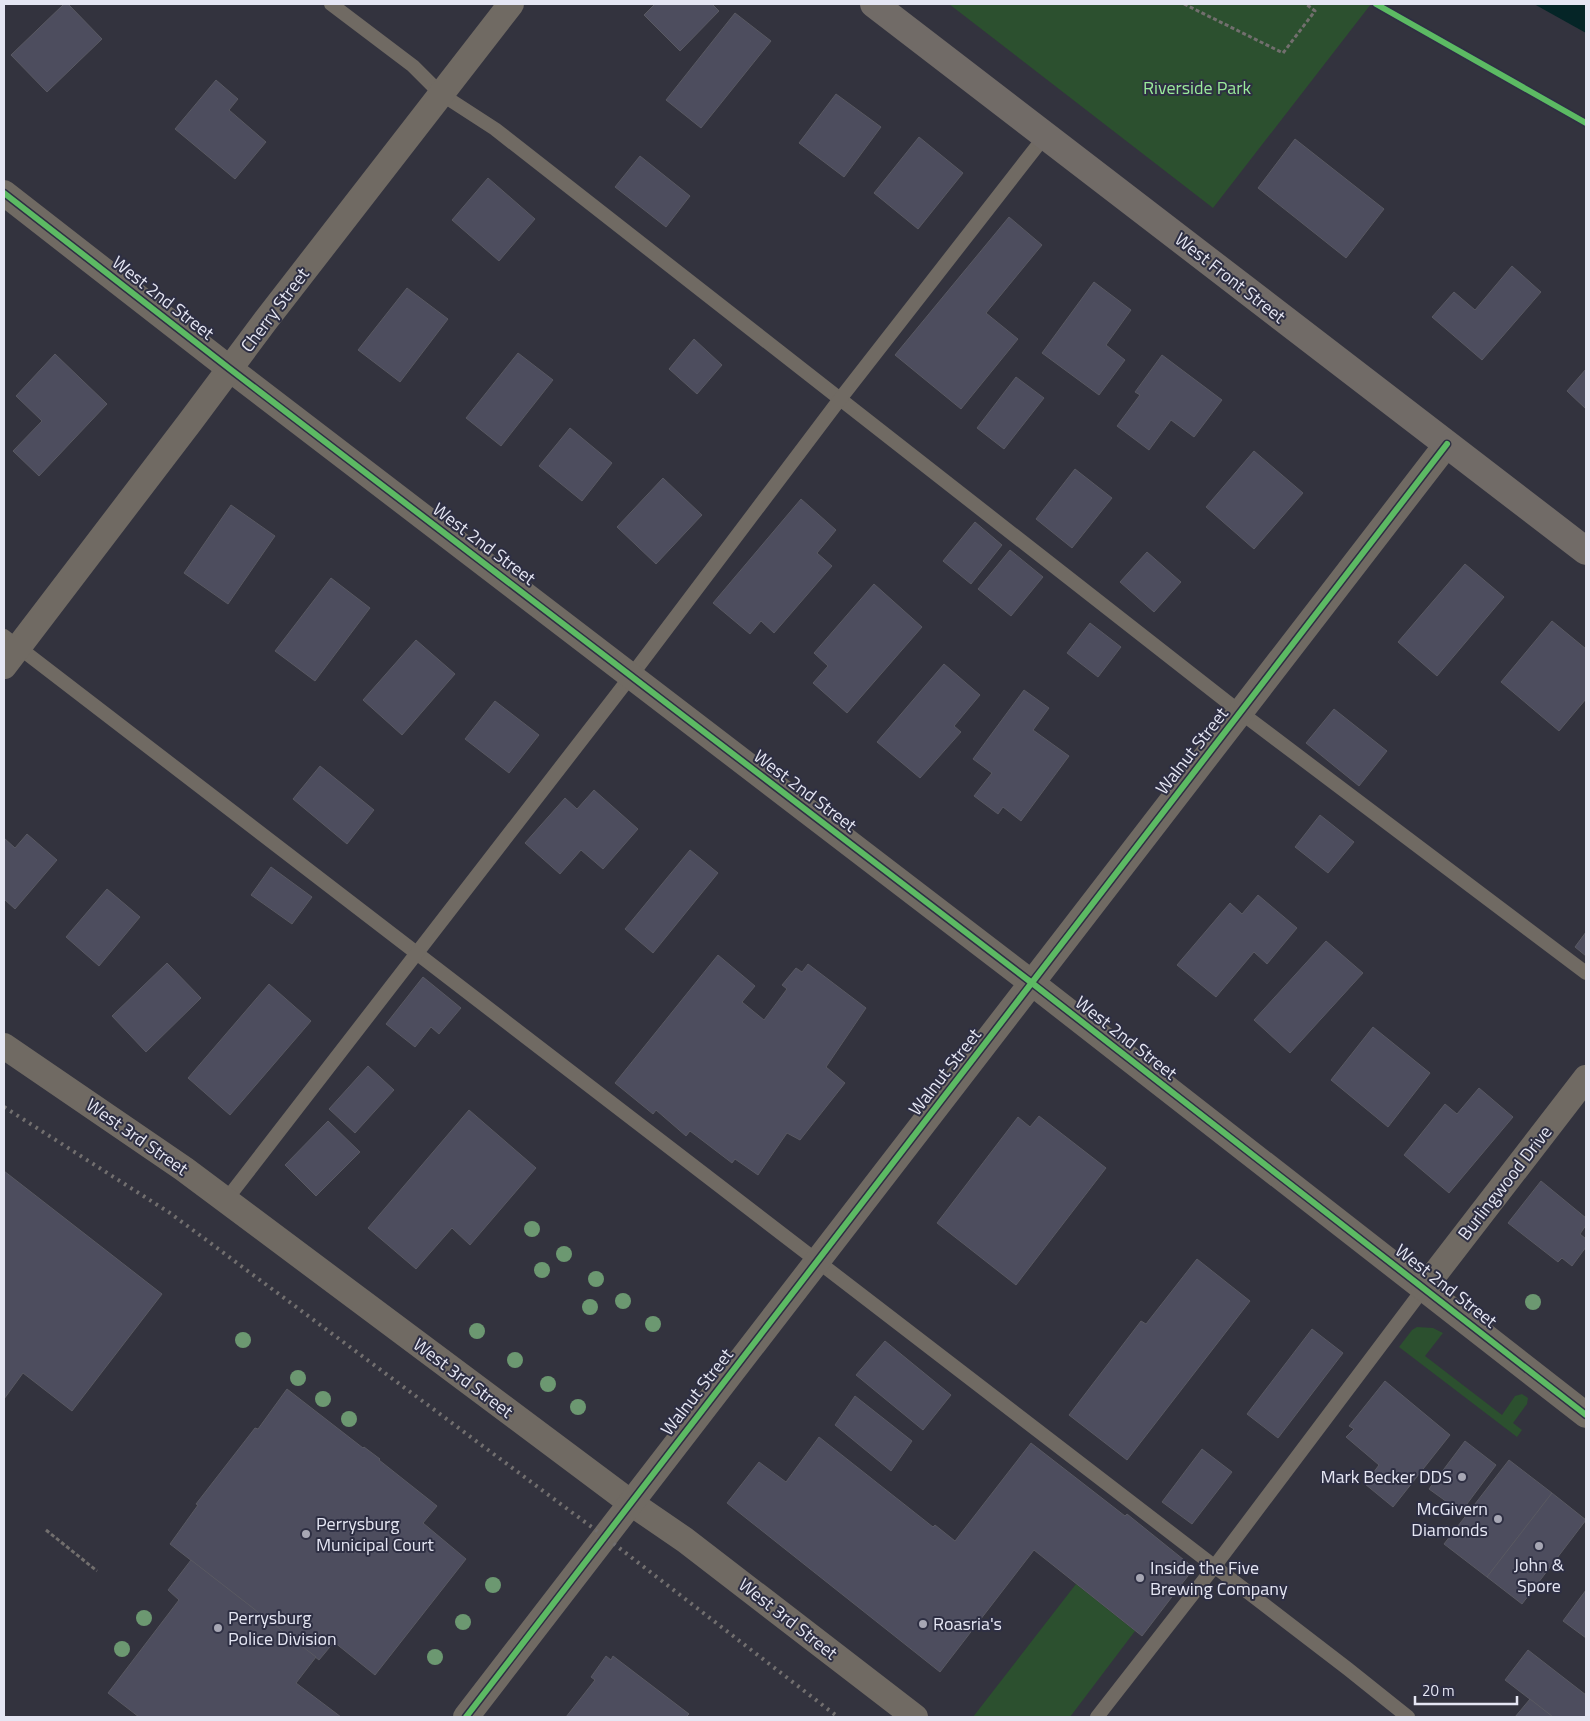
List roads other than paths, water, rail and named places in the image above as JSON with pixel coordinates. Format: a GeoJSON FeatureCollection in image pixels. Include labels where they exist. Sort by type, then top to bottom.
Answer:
{"type":"FeatureCollection","features":[{"type":"Feature","properties":{"kind":"main road","name":"West Front Street"},"geometry":{"type":"LineString","coordinates":[[874,4],[1586,551]]}},
{"type":"Feature","properties":{"kind":"street","name":"Cherry Street"},"geometry":{"type":"LineString","coordinates":[[9,650],[230,369],[511,4]]}},
{"type":"Feature","properties":{"kind":"street","name":"West 2nd Street"},"geometry":{"type":"LineString","coordinates":[[4,193],[230,369],[1032,983],[1586,1415]]}},
{"type":"Feature","properties":{"kind":"street","name":"Walnut Street"},"geometry":{"type":"LineString","coordinates":[[466,1717],[1447,444]]}},
{"type":"Feature","properties":{"kind":"street","name":"West 3rd Street"},"geometry":{"type":"LineString","coordinates":[[4,1046],[184,1169],[631,1504],[685,1540],[916,1717]]}},
{"type":"Feature","properties":{"kind":"street","name":"Burlingwood Drive"},"geometry":{"type":"LineString","coordinates":[[1424,1288],[1586,1078]]}},
{"type":"Feature","properties":{"kind":"lane"},"geometry":{"type":"LineString","coordinates":[[331,4],[413,66],[441,94],[495,129],[1240,712],[1586,973]]}},
{"type":"Feature","properties":{"kind":"lane"},"geometry":{"type":"LineString","coordinates":[[226,1200],[631,676],[840,399],[1045,136]]}},
{"type":"Feature","properties":{"kind":"lane"},"geometry":{"type":"LineString","coordinates":[[9,650],[416,953],[1408,1717]]}},
{"type":"Feature","properties":{"kind":"lane"},"geometry":{"type":"LineString","coordinates":[[1097,1717],[1214,1567],[1424,1288]]}},
{"type":"Feature","properties":{"kind":"railway"},"geometry":{"type":"LineString","coordinates":[[4,1107],[170,1213],[605,1537],[838,1717]]}},
{"type":"Feature","properties":{"kind":"place","name":"Mark Becker DDS"},"geometry":{"type":"Point","coordinates":[1462,1477]}},
{"type":"Feature","properties":{"kind":"place","name":"McGivern Diamonds"},"geometry":{"type":"Point","coordinates":[1498,1519]}},
{"type":"Feature","properties":{"kind":"place","name":"Perrysburg Municipal Court"},"geometry":{"type":"Point","coordinates":[306,1534]}},
{"type":"Feature","properties":{"kind":"place","name":"John & Spore"},"geometry":{"type":"Point","coordinates":[1539,1546]}},
{"type":"Feature","properties":{"kind":"place","name":"Inside the Five Brewing Company"},"geometry":{"type":"Point","coordinates":[1140,1578]}},
{"type":"Feature","properties":{"kind":"place","name":"Roasria's"},"geometry":{"type":"Point","coordinates":[923,1624]}},
{"type":"Feature","properties":{"kind":"place","name":"Perrysburg Police Division"},"geometry":{"type":"Point","coordinates":[218,1628]}},
{"type":"Feature","properties":{"kind":"park label","name":"Riverside Park"},"geometry":{"type":"Point","coordinates":[1197,88]}}]}
